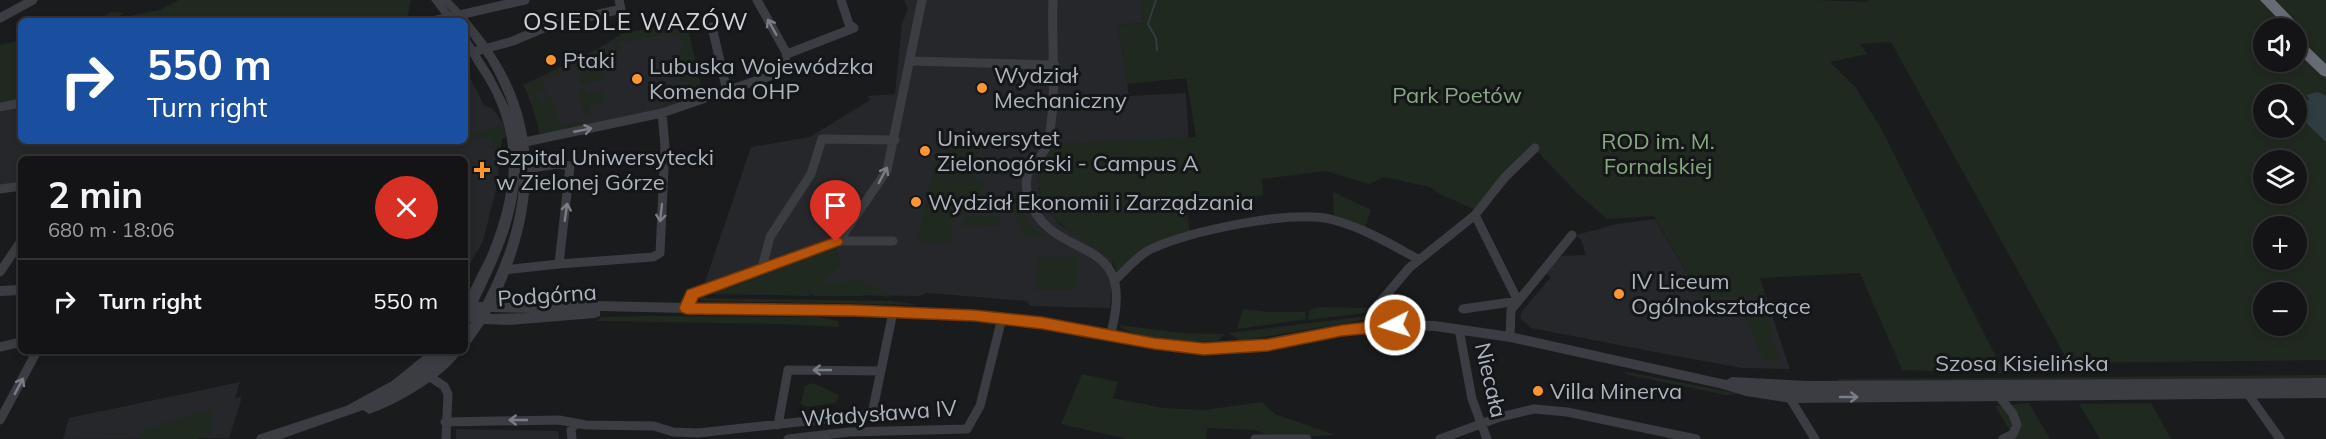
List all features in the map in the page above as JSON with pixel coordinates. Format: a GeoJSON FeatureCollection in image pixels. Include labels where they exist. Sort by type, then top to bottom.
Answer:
{"type":"FeatureCollection","features":[{"type":"Feature","properties":{"kind":"highway"},"geometry":{"type":"LineString","coordinates":[[2256,0],[2273,18]]}},
{"type":"Feature","properties":{"kind":"highway"},"geometry":{"type":"LineString","coordinates":[[2267,0],[2284,18]]}},
{"type":"Feature","properties":{"kind":"highway"},"geometry":{"type":"LineString","coordinates":[[2307,42],[2326,60]]}},
{"type":"Feature","properties":{"kind":"highway"},"geometry":{"type":"LineString","coordinates":[[2307,54],[2326,72]]}},
{"type":"Feature","properties":{"kind":"street"},"geometry":{"type":"LineString","coordinates":[[0,18],[33,0]]}},
{"type":"Feature","properties":{"kind":"street"},"geometry":{"type":"LineString","coordinates":[[436,0],[453,18]]}},
{"type":"Feature","properties":{"kind":"street"},"geometry":{"type":"LineString","coordinates":[[446,0],[453,18]]}},
{"type":"Feature","properties":{"kind":"street"},"geometry":{"type":"LineString","coordinates":[[453,18],[525,0]]}},
{"type":"Feature","properties":{"kind":"street"},"geometry":{"type":"LineString","coordinates":[[473,52],[513,41],[548,26],[621,9],[619,0]]}},
{"type":"Feature","properties":{"kind":"street"},"geometry":{"type":"LineString","coordinates":[[757,0],[788,54]]}},
{"type":"Feature","properties":{"kind":"street"},"geometry":{"type":"LineString","coordinates":[[519,140],[662,113],[770,76],[782,67],[788,54],[854,28],[849,24],[841,0]]}},
{"type":"Feature","properties":{"kind":"street"},"geometry":{"type":"LineString","coordinates":[[839,241],[887,170],[922,0]]}},
{"type":"Feature","properties":{"kind":"street"},"geometry":{"type":"LineString","coordinates":[[1053,0],[1055,86],[1046,149],[1032,164],[1029,173],[1027,182],[1029,200],[1040,220],[1062,237],[1105,263],[1116,279],[1117,304],[1110,336]]}},
{"type":"Feature","properties":{"kind":"street"},"geometry":{"type":"LineString","coordinates":[[712,27],[727,91]]}},
{"type":"Feature","properties":{"kind":"street"},"geometry":{"type":"LineString","coordinates":[[468,32],[486,48],[516,104],[519,140],[513,171],[513,185],[495,251],[468,308]]}},
{"type":"Feature","properties":{"kind":"street"},"geometry":{"type":"LineString","coordinates":[[468,44],[519,140],[527,169],[521,216],[505,266],[483,314],[468,336]]}},
{"type":"Feature","properties":{"kind":"street"},"geometry":{"type":"LineString","coordinates":[[910,61],[1055,65]]}},
{"type":"Feature","properties":{"kind":"street"},"geometry":{"type":"LineString","coordinates":[[0,107],[18,104]]}},
{"type":"Feature","properties":{"kind":"street"},"geometry":{"type":"LineString","coordinates":[[505,266],[652,257],[660,252],[665,147],[662,113]]}},
{"type":"Feature","properties":{"kind":"street"},"geometry":{"type":"LineString","coordinates":[[762,268],[770,237],[811,174],[822,139],[895,140]]}},
{"type":"Feature","properties":{"kind":"street"},"geometry":{"type":"LineString","coordinates":[[1377,326],[1375,313],[1377,306],[1418,259],[1475,216],[1506,177],[1535,148]]}},
{"type":"Feature","properties":{"kind":"street"},"geometry":{"type":"LineString","coordinates":[[513,171],[557,164],[570,166],[559,264]]}},
{"type":"Feature","properties":{"kind":"street"},"geometry":{"type":"LineString","coordinates":[[0,189],[18,186]]}},
{"type":"Feature","properties":{"kind":"street"},"geometry":{"type":"LineString","coordinates":[[1475,216],[1518,301]]}},
{"type":"Feature","properties":{"kind":"street"},"geometry":{"type":"LineString","coordinates":[[1116,279],[1149,250],[1180,239],[1235,224],[1311,217],[1329,219],[1357,227],[1418,259]]}},
{"type":"Feature","properties":{"kind":"street"},"geometry":{"type":"LineString","coordinates":[[1510,337],[1510,315],[1518,301],[1572,235]]}},
{"type":"Feature","properties":{"kind":"street"},"geometry":{"type":"LineString","coordinates":[[686,308],[693,294],[839,241],[893,241]]}},
{"type":"Feature","properties":{"kind":"street"},"geometry":{"type":"LineString","coordinates":[[0,272],[18,245]]}},
{"type":"Feature","properties":{"kind":"street"},"geometry":{"type":"LineString","coordinates":[[495,251],[505,266]]}},
{"type":"Feature","properties":{"kind":"street"},"geometry":{"type":"LineString","coordinates":[[0,291],[18,290]]}},
{"type":"Feature","properties":{"kind":"street"},"geometry":{"type":"LineString","coordinates":[[1463,309],[1518,301]]}},
{"type":"Feature","properties":{"kind":"street","name":"Podgórna"},"geometry":{"type":"LineString","coordinates":[[468,312],[550,318],[632,308],[893,312],[1002,318],[1181,347],[1235,348],[1272,345],[1377,326],[1412,325],[1458,329]]}},
{"type":"Feature","properties":{"kind":"street","name":"Władysława IV"},"geometry":{"type":"LineString","coordinates":[[445,422],[559,420],[576,423],[654,426],[673,432],[698,433],[872,414],[893,312]]}},
{"type":"Feature","properties":{"kind":"street","name":"Władysława IV"},"geometry":{"type":"LineString","coordinates":[[788,439],[849,432],[967,429],[980,406],[1002,318]]}},
{"type":"Feature","properties":{"kind":"street","name":"Szosa Kisielińska"},"geometry":{"type":"LineString","coordinates":[[1458,329],[1510,337],[1719,382],[1746,391],[2326,382]]}},
{"type":"Feature","properties":{"kind":"street","name":"Niecała"},"geometry":{"type":"LineString","coordinates":[[1458,329],[1480,426],[1487,439]]}},
{"type":"Feature","properties":{"kind":"street"},"geometry":{"type":"LineString","coordinates":[[0,347],[18,343]]}},
{"type":"Feature","properties":{"kind":"street"},"geometry":{"type":"LineString","coordinates":[[0,420],[35,354]]}},
{"type":"Feature","properties":{"kind":"street"},"geometry":{"type":"LineString","coordinates":[[263,439],[351,410],[397,385],[434,354]]}},
{"type":"Feature","properties":{"kind":"street"},"geometry":{"type":"LineString","coordinates":[[351,410],[361,411],[384,402],[427,375],[452,354]]}},
{"type":"Feature","properties":{"kind":"street","name":"Władysława IV"},"geometry":{"type":"LineString","coordinates":[[778,425],[788,370],[881,370]]}},
{"type":"Feature","properties":{"kind":"street"},"geometry":{"type":"LineString","coordinates":[[427,375],[446,390],[446,439]]}},
{"type":"Feature","properties":{"kind":"street","name":"Szosa Kisielińska"},"geometry":{"type":"LineString","coordinates":[[1719,382],[1767,384],[1794,391],[1999,396],[2326,393]]}},
{"type":"Feature","properties":{"kind":"street"},"geometry":{"type":"LineString","coordinates":[[1794,391],[1815,439]]}},
{"type":"Feature","properties":{"kind":"street"},"geometry":{"type":"LineString","coordinates":[[2248,394],[2280,439]]}},
{"type":"Feature","properties":{"kind":"street","name":"Szosa Kisielińska"},"geometry":{"type":"LineString","coordinates":[[1999,396],[2017,425],[2013,434],[2003,439]]}},
{"type":"Feature","properties":{"kind":"street"},"geometry":{"type":"LineString","coordinates":[[1440,439],[1500,417],[1534,409],[1566,412],[1696,439]]}},
{"type":"Feature","properties":{"kind":"street"},"geometry":{"type":"LineString","coordinates":[[572,439],[571,430],[576,423]]}},
{"type":"Feature","properties":{"kind":"street"},"geometry":{"type":"LineString","coordinates":[[1640,427],[1646,439]]}},
{"type":"Feature","properties":{"kind":"street"},"geometry":{"type":"LineString","coordinates":[[1255,439],[1307,439]]}},
{"type":"Feature","properties":{"kind":"shaded area","name":"Uniwersytet Zielonogórski - Campus A"},"geometry":{"type":"Polygon","coordinates":[[[904,0],[1142,0],[1143,23],[1118,25],[1129,96],[1186,93],[1189,145],[1038,188],[1044,206],[1060,225],[1113,259],[1110,308],[1030,306],[1027,301],[927,293],[920,296],[714,293],[704,285],[751,147],[810,137],[870,100],[868,96],[895,94],[902,23],[908,9],[904,0]]]}},
{"type":"Feature","properties":{"kind":"shaded area"},"geometry":{"type":"Polygon","coordinates":[[[684,28],[698,97],[654,111],[540,134],[535,113],[524,86],[611,43],[684,28]]]}},
{"type":"Feature","properties":{"kind":"shaded area","name":"Szpital Uniwersytecki w Zielonej Górze"},"geometry":{"type":"Polygon","coordinates":[[[468,74],[484,105],[493,109],[503,123],[506,137],[501,138],[497,186],[483,241],[468,268],[468,156],[18,156],[18,182],[0,185],[0,112],[18,109],[18,144],[468,144],[468,74]]]}},
{"type":"Feature","properties":{"kind":"shaded area"},"geometry":{"type":"Polygon","coordinates":[[[2318,92],[2326,96],[2326,142],[2307,124],[2307,100],[2310,100],[2307,95],[2318,92]]]}},
{"type":"Feature","properties":{"kind":"shaded area","name":"IV Liceum Ogólnokształcące"},"geometry":{"type":"Polygon","coordinates":[[[1655,219],[1701,297],[1766,297],[1790,369],[1742,368],[1676,356],[1531,328],[1520,318],[1522,311],[1551,277],[1546,274],[1556,260],[1562,256],[1586,255],[1581,240],[1576,235],[1617,224],[1655,219]]]}},
{"type":"Feature","properties":{"kind":"shaded area"},"geometry":{"type":"Polygon","coordinates":[[[240,382],[235,398],[242,397],[229,438],[63,439],[69,418],[240,382]]]}},
{"type":"Feature","properties":{"kind":"shaded area"},"geometry":{"type":"Polygon","coordinates":[[[456,429],[558,431],[559,439],[456,439],[456,429]]]}},
{"type":"Feature","properties":{"kind":"green space"},"geometry":{"type":"Polygon","coordinates":[[[179,0],[411,0],[408,18],[120,18],[159,10],[179,0]]]}},
{"type":"Feature","properties":{"kind":"green space"},"geometry":{"type":"Polygon","coordinates":[[[1141,0],[1814,0],[1868,2],[1867,0],[2326,0],[2326,360],[2069,363],[1891,42],[1860,44],[1867,54],[1830,62],[1856,88],[1882,130],[2004,373],[1902,370],[1860,273],[1760,278],[1766,297],[1701,297],[1654,216],[1607,219],[1578,194],[1537,151],[1480,212],[1430,187],[1384,177],[1369,184],[1326,171],[1262,179],[1263,195],[1187,208],[1190,234],[1145,250],[1117,276],[1113,259],[1073,234],[1051,214],[1043,201],[1039,187],[1039,171],[1046,144],[1196,137],[1186,78],[1127,84],[1118,25],[1143,23],[1141,0]]]}},
{"type":"Feature","properties":{"kind":"green space"},"geometry":{"type":"Polygon","coordinates":[[[111,12],[124,13],[116,18],[102,18],[111,12]]]}},
{"type":"Feature","properties":{"kind":"green space"},"geometry":{"type":"Polygon","coordinates":[[[672,23],[688,29],[703,95],[662,107],[677,98],[680,100],[690,95],[690,92],[684,93],[684,90],[689,89],[688,82],[681,82],[679,56],[683,47],[682,40],[675,35],[667,34],[610,44],[583,61],[584,66],[589,66],[588,68],[578,70],[576,67],[543,79],[546,91],[529,96],[523,85],[599,48],[622,34],[672,23]]]}},
{"type":"Feature","properties":{"kind":"green space"},"geometry":{"type":"Polygon","coordinates":[[[18,41],[18,99],[0,102],[0,45],[18,41]]]}},
{"type":"Feature","properties":{"kind":"green space"},"geometry":{"type":"Polygon","coordinates":[[[621,44],[621,52],[614,53],[613,48],[604,50],[604,80],[581,84],[579,74],[595,71],[597,54],[603,50],[621,44]]]}},
{"type":"Feature","properties":{"kind":"green space"},"geometry":{"type":"Polygon","coordinates":[[[586,88],[586,94],[603,91],[603,103],[594,105],[594,111],[592,103],[590,104],[589,110],[594,113],[585,115],[578,89],[586,88]]]}},
{"type":"Feature","properties":{"kind":"green space"},"geometry":{"type":"Polygon","coordinates":[[[545,93],[548,97],[551,96],[560,125],[576,122],[590,124],[540,134],[530,98],[537,96],[543,103],[546,101],[545,93]]]}},
{"type":"Feature","properties":{"kind":"green space"},"geometry":{"type":"Polygon","coordinates":[[[501,125],[505,137],[502,139],[501,147],[491,148],[492,137],[475,139],[475,135],[468,135],[501,125]]]}},
{"type":"Feature","properties":{"kind":"green space"},"geometry":{"type":"Polygon","coordinates":[[[947,139],[981,139],[974,178],[940,178],[947,139]]]}},
{"type":"Feature","properties":{"kind":"green space"},"geometry":{"type":"Polygon","coordinates":[[[934,164],[940,164],[938,179],[984,180],[979,210],[966,212],[954,219],[950,243],[917,242],[934,164]]]}},
{"type":"Feature","properties":{"kind":"green space"},"geometry":{"type":"Polygon","coordinates":[[[1017,192],[1028,223],[1046,237],[1024,237],[1012,207],[1017,192]]]}},
{"type":"Feature","properties":{"kind":"green space"},"geometry":{"type":"Polygon","coordinates":[[[1333,192],[1371,210],[1364,231],[1334,221],[1333,192]]]}},
{"type":"Feature","properties":{"kind":"green space"},"geometry":{"type":"Polygon","coordinates":[[[1000,216],[1001,226],[961,225],[963,218],[1000,216]]]}},
{"type":"Feature","properties":{"kind":"green space"},"geometry":{"type":"Polygon","coordinates":[[[836,247],[842,264],[809,296],[773,295],[770,283],[772,295],[710,294],[767,272],[770,282],[768,271],[836,247]]]}},
{"type":"Feature","properties":{"kind":"green space"},"geometry":{"type":"Polygon","coordinates":[[[1038,257],[1078,257],[1076,290],[1035,290],[1038,257]]]}},
{"type":"Feature","properties":{"kind":"green space"},"geometry":{"type":"Polygon","coordinates":[[[857,280],[889,293],[890,297],[863,294],[862,296],[813,296],[824,284],[857,280]]]}},
{"type":"Feature","properties":{"kind":"green space"},"geometry":{"type":"Polygon","coordinates":[[[699,298],[893,301],[917,305],[702,301],[699,298]]]}},
{"type":"Feature","properties":{"kind":"green space"},"geometry":{"type":"Polygon","coordinates":[[[1740,306],[1762,306],[1775,336],[1770,336],[1781,361],[1764,361],[1740,306]]]}},
{"type":"Feature","properties":{"kind":"green space"},"geometry":{"type":"Polygon","coordinates":[[[1319,307],[1368,308],[1364,313],[1308,320],[1309,311],[1319,307]]]}},
{"type":"Feature","properties":{"kind":"green space"},"geometry":{"type":"Polygon","coordinates":[[[1243,309],[1267,312],[1306,312],[1306,319],[1237,329],[1243,309]]]}},
{"type":"Feature","properties":{"kind":"green space"},"geometry":{"type":"Polygon","coordinates":[[[1368,316],[1363,320],[1240,341],[1229,333],[1368,316]]]}},
{"type":"Feature","properties":{"kind":"green space"},"geometry":{"type":"Polygon","coordinates":[[[602,317],[818,317],[838,321],[839,327],[595,321],[602,317]]]}},
{"type":"Feature","properties":{"kind":"green space"},"geometry":{"type":"Polygon","coordinates":[[[1119,325],[1182,333],[1225,334],[1217,341],[1181,341],[1135,334],[1119,325]]]}},
{"type":"Feature","properties":{"kind":"green space"},"geometry":{"type":"Polygon","coordinates":[[[1622,371],[1740,394],[1726,395],[1629,375],[1622,371]]]}},
{"type":"Feature","properties":{"kind":"green space"},"geometry":{"type":"Polygon","coordinates":[[[1082,374],[1118,382],[1113,398],[1164,408],[1204,410],[1262,402],[1275,414],[1335,435],[1275,438],[1255,430],[1207,428],[1206,439],[1127,439],[1061,424],[1082,374]]]}},
{"type":"Feature","properties":{"kind":"green space"},"geometry":{"type":"Polygon","coordinates":[[[2326,375],[2326,378],[1838,382],[1837,379],[2326,375]]]}},
{"type":"Feature","properties":{"kind":"green space"},"geometry":{"type":"Polygon","coordinates":[[[813,383],[839,395],[836,403],[807,407],[801,404],[805,386],[813,383]]]}},
{"type":"Feature","properties":{"kind":"green space"},"geometry":{"type":"Polygon","coordinates":[[[2029,403],[2050,439],[2015,439],[1995,406],[2029,403]]]}},
{"type":"Feature","properties":{"kind":"green space"},"geometry":{"type":"Polygon","coordinates":[[[2151,403],[2171,439],[2100,439],[2079,404],[2151,403]]]}},
{"type":"Feature","properties":{"kind":"green space"},"geometry":{"type":"Polygon","coordinates":[[[212,408],[211,435],[197,439],[141,439],[142,430],[212,408]]]}},
{"type":"Feature","properties":{"kind":"waterway"},"geometry":{"type":"LineString","coordinates":[[1156,0],[1148,24],[1156,38],[1157,50]]}},
{"type":"Feature","properties":{"kind":"place","name":"Ptaki"},"geometry":{"type":"Point","coordinates":[551,60]}},
{"type":"Feature","properties":{"kind":"place","name":"Lubuska Wojewódzka Komenda OHP"},"geometry":{"type":"Point","coordinates":[637,79]}},
{"type":"Feature","properties":{"kind":"place","name":"Wydział Mechaniczny"},"geometry":{"type":"Point","coordinates":[982,88]}},
{"type":"Feature","properties":{"kind":"place","name":"Uniwersytet Zielonogórski - Campus A"},"geometry":{"type":"Point","coordinates":[925,151]}},
{"type":"Feature","properties":{"kind":"place","name":"Szpital Uniwersytecki w Zielonej Górze"},"geometry":{"type":"Point","coordinates":[482,170]}},
{"type":"Feature","properties":{"kind":"place","name":"Wydział Ekonomii i Zarządzania"},"geometry":{"type":"Point","coordinates":[916,202]}},
{"type":"Feature","properties":{"kind":"place","name":"IV Liceum Ogólnokształcące"},"geometry":{"type":"Point","coordinates":[1619,294]}},
{"type":"Feature","properties":{"kind":"place","name":"Villa Minerva"},"geometry":{"type":"Point","coordinates":[1538,391]}},
{"type":"Feature","properties":{"kind":"district","name":"OSIEDLE WAZÓW"},"geometry":{"type":"Point","coordinates":[636,22]}},
{"type":"Feature","properties":{"kind":"route"},"geometry":{"type":"LineString","coordinates":[[836,242],[693,294],[686,308],[854,310],[974,315],[1042,323],[1154,344],[1204,349],[1268,345],[1360,328],[1395,325]]}},
{"type":"Feature","properties":{"kind":"park label","name":"Park Poetów"},"geometry":{"type":"Point","coordinates":[1457,95]}},
{"type":"Feature","properties":{"kind":"park label","name":"ROD im. M. Fornalskiej"},"geometry":{"type":"Point","coordinates":[1658,154]}}]}
